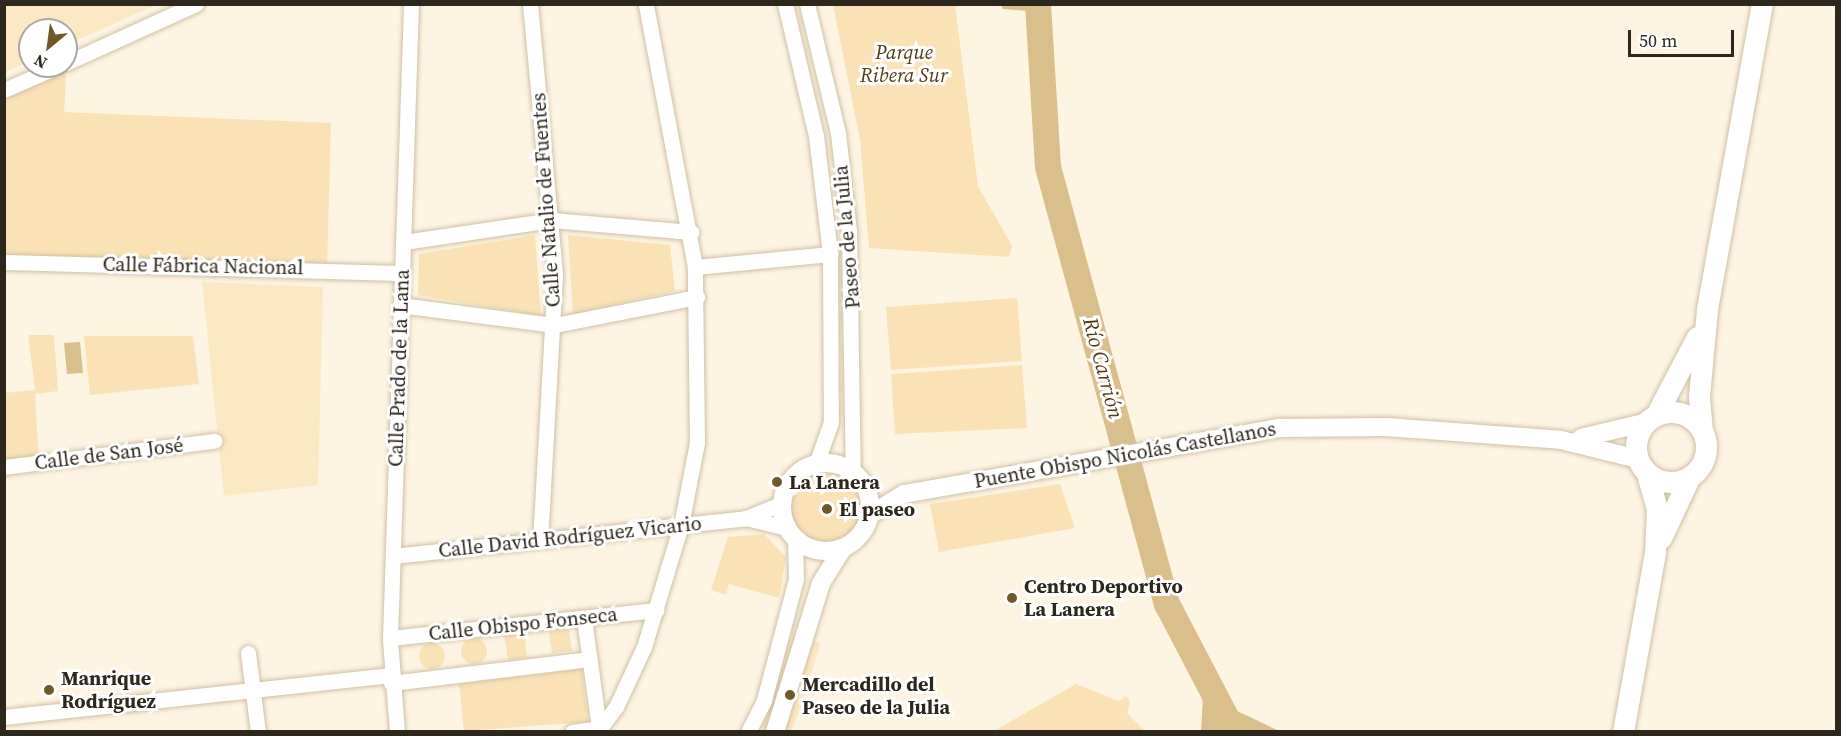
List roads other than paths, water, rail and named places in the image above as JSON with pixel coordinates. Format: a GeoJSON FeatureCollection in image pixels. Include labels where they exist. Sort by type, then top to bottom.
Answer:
{"type":"FeatureCollection","features":[{"type":"Feature","properties":{"kind":"main road"},"geometry":{"type":"LineString","coordinates":[[1655,552],[1690,476],[1705,454],[1699,396],[1707,309],[1762,4]]}},
{"type":"Feature","properties":{"kind":"main road"},"geometry":{"type":"LineString","coordinates":[[1623,732],[1655,552],[1657,508],[1642,466],[1636,440],[1689,360],[1707,309]]}},
{"type":"Feature","properties":{"kind":"main road"},"geometry":{"type":"LineString","coordinates":[[1650,419],[1677,412],[1702,431]]}},
{"type":"Feature","properties":{"kind":"main road"},"geometry":{"type":"LineString","coordinates":[[1642,466],[1668,482],[1690,476]]}},
{"type":"Feature","properties":{"kind":"street"},"geometry":{"type":"LineString","coordinates":[[78,58],[196,4]]}},
{"type":"Feature","properties":{"kind":"street","name":"Calle Prado de la Lana"},"geometry":{"type":"LineString","coordinates":[[397,732],[391,679],[390,638],[411,4]]}},
{"type":"Feature","properties":{"kind":"street","name":"Calle Natalio de Fuentes"},"geometry":{"type":"LineString","coordinates":[[530,4],[552,220],[555,325],[540,539]]}},
{"type":"Feature","properties":{"kind":"street"},"geometry":{"type":"LineString","coordinates":[[598,730],[632,677],[657,610],[681,525],[697,443],[695,267],[646,4]]}},
{"type":"Feature","properties":{"kind":"street","name":"Paseo de la Julia"},"geometry":{"type":"LineString","coordinates":[[785,4],[816,136],[830,254],[831,422],[816,464]]}},
{"type":"Feature","properties":{"kind":"street","name":"Paseo de la Julia"},"geometry":{"type":"LineString","coordinates":[[807,4],[838,133],[849,231],[854,474]]}},
{"type":"Feature","properties":{"kind":"street"},"geometry":{"type":"LineString","coordinates":[[4,90],[32,78]]}},
{"type":"Feature","properties":{"kind":"street"},"geometry":{"type":"LineString","coordinates":[[404,242],[552,220],[690,232]]}},
{"type":"Feature","properties":{"kind":"street"},"geometry":{"type":"LineString","coordinates":[[695,267],[830,254]]}},
{"type":"Feature","properties":{"kind":"street","name":"Calle Fábrica Nacional"},"geometry":{"type":"LineString","coordinates":[[4,262],[401,273]]}},
{"type":"Feature","properties":{"kind":"street"},"geometry":{"type":"LineString","coordinates":[[400,304],[555,325],[697,297]]}},
{"type":"Feature","properties":{"kind":"street","name":"Puente Obispo Nicolás Castellanos"},"geometry":{"type":"LineString","coordinates":[[1562,440],[1650,419]]}},
{"type":"Feature","properties":{"kind":"street","name":"Puente Obispo Nicolás Castellanos"},"geometry":{"type":"LineString","coordinates":[[866,490],[904,494],[1218,436],[1337,426],[1562,440],[1642,466]]}},
{"type":"Feature","properties":{"kind":"street","name":"Calle de San José"},"geometry":{"type":"LineString","coordinates":[[4,467],[214,441]]}},
{"type":"Feature","properties":{"kind":"street"},"geometry":{"type":"LineString","coordinates":[[748,732],[764,700],[793,589],[791,534],[782,504],[793,478],[816,464],[836,465],[854,474],[866,490],[868,516],[856,538],[843,548],[821,583],[775,732]]}},
{"type":"Feature","properties":{"kind":"street","name":"Puente Obispo Nicolás Castellanos"},"geometry":{"type":"LineString","coordinates":[[868,516],[904,494]]}},
{"type":"Feature","properties":{"kind":"street","name":"Calle David Rodríguez Vicario"},"geometry":{"type":"LineString","coordinates":[[393,556],[746,518],[782,504]]}},
{"type":"Feature","properties":{"kind":"street","name":"Calle David Rodríguez Vicario"},"geometry":{"type":"LineString","coordinates":[[746,518],[791,534]]}},
{"type":"Feature","properties":{"kind":"street"},"geometry":{"type":"LineString","coordinates":[[791,534],[816,550],[843,548]]}},
{"type":"Feature","properties":{"kind":"street"},"geometry":{"type":"LineString","coordinates":[[816,550],[821,583]]}},
{"type":"Feature","properties":{"kind":"street","name":"Calle Obispo Fonseca"},"geometry":{"type":"LineString","coordinates":[[390,638],[657,610]]}},
{"type":"Feature","properties":{"kind":"street"},"geometry":{"type":"LineString","coordinates":[[584,618],[598,730]]}},
{"type":"Feature","properties":{"kind":"street"},"geometry":{"type":"LineString","coordinates":[[249,653],[258,732]]}},
{"type":"Feature","properties":{"kind":"street"},"geometry":{"type":"LineString","coordinates":[[4,717],[253,690],[590,659]]}},
{"type":"Feature","properties":{"kind":"street"},"geometry":{"type":"LineString","coordinates":[[572,732],[598,730]]}},
{"type":"Feature","properties":{"kind":"waterway","name":"Río Carrión"},"geometry":{"type":"LineString","coordinates":[[1038,4],[1048,167],[1167,604],[1226,717],[1223,732]]}},
{"type":"Feature","properties":{"kind":"waterway"},"geometry":{"type":"LineString","coordinates":[[1004,6],[1039,9]]}},
{"type":"Feature","properties":{"kind":"place","name":"La Lanera"},"geometry":{"type":"Point","coordinates":[777,482]}},
{"type":"Feature","properties":{"kind":"place","name":"El paseo"},"geometry":{"type":"Point","coordinates":[827,509]}},
{"type":"Feature","properties":{"kind":"place","name":"Centro Deportivo La Lanera"},"geometry":{"type":"Point","coordinates":[1012,598]}},
{"type":"Feature","properties":{"kind":"place","name":"Manrique Rodríguez"},"geometry":{"type":"Point","coordinates":[49,690]}},
{"type":"Feature","properties":{"kind":"place","name":"Mercadillo del Paseo de la Julia"},"geometry":{"type":"Point","coordinates":[790,695]}},
{"type":"Feature","properties":{"kind":"park label","name":"Parque Ribera Sur"},"geometry":{"type":"Point","coordinates":[904,64]}}]}
